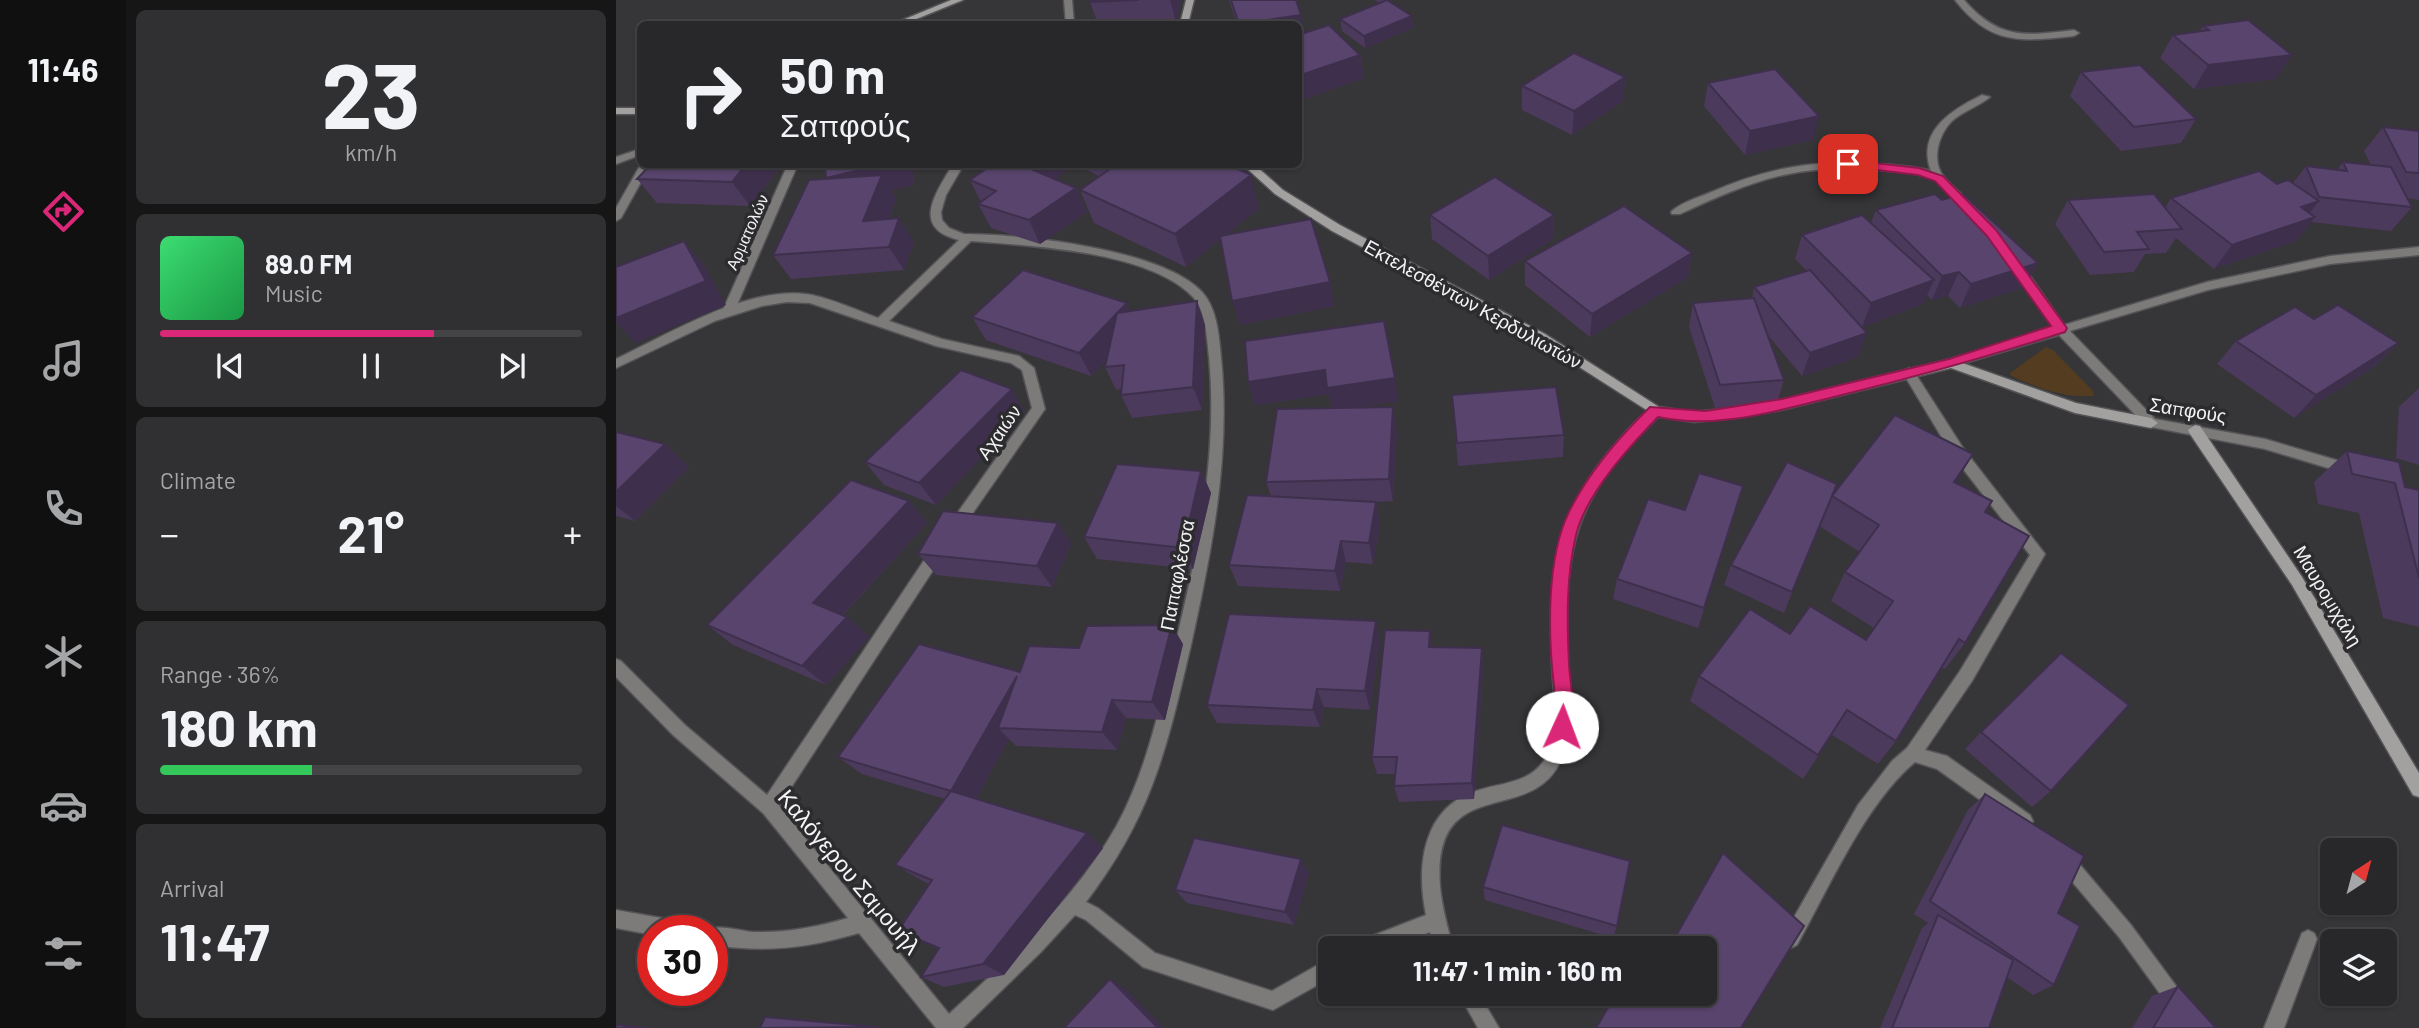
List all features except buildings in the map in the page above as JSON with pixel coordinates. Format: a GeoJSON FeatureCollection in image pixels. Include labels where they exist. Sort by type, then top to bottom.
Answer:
{"type":"FeatureCollection","features":[{"type":"Feature","properties":{"kind":"street"},"geometry":{"type":"LineString","coordinates":[[905,21],[959,0]]}},
{"type":"Feature","properties":{"kind":"street"},"geometry":{"type":"LineString","coordinates":[[1068,0],[1070,21]]}},
{"type":"Feature","properties":{"kind":"street"},"geometry":{"type":"LineString","coordinates":[[1185,21],[1190,0]]}},
{"type":"Feature","properties":{"kind":"street"},"geometry":{"type":"LineString","coordinates":[[1959,0],[1985,26],[1995,30],[2025,36],[2074,33]]}},
{"type":"Feature","properties":{"kind":"street"},"geometry":{"type":"LineString","coordinates":[[1974,212],[1939,178],[1931,163],[1931,151],[1939,129],[1958,111],[1985,97]]}},
{"type":"Feature","properties":{"kind":"street"},"geometry":{"type":"LineString","coordinates":[[616,111],[637,111]]}},
{"type":"Feature","properties":{"kind":"street"},"geometry":{"type":"LineString","coordinates":[[616,161],[637,153]]}},
{"type":"Feature","properties":{"kind":"street"},"geometry":{"type":"LineString","coordinates":[[1676,212],[1743,181],[1799,166],[1830,163],[1872,166],[1919,172],[1939,178]]}},
{"type":"Feature","properties":{"kind":"street"},"geometry":{"type":"LineString","coordinates":[[616,218],[644,168]]}},
{"type":"Feature","properties":{"kind":"street","name":"Αρματολών"},"geometry":{"type":"LineString","coordinates":[[728,312],[791,168]]}},
{"type":"Feature","properties":{"kind":"street","name":"Παπαφλέσσα"},"geometry":{"type":"LineString","coordinates":[[948,1028],[1073,905],[1130,820],[1146,785],[1201,570],[1218,432],[1214,349],[1208,316],[1199,296],[1161,271],[1125,259],[1076,249],[969,237],[944,230],[936,215],[939,202],[958,168]]}},
{"type":"Feature","properties":{"kind":"street","name":"Εκτελεσθέντων Κερδυλιωτών"},"geometry":{"type":"LineString","coordinates":[[1252,168],[1279,192],[1336,228],[1531,331],[1656,411]]}},
{"type":"Feature","properties":{"kind":"street"},"geometry":{"type":"LineString","coordinates":[[881,322],[969,237]]}},
{"type":"Feature","properties":{"kind":"street"},"geometry":{"type":"LineString","coordinates":[[1440,936],[1429,885],[1432,852],[1453,812],[1474,799],[1534,783],[1552,763],[1559,746],[1564,700],[1560,667],[1560,590],[1568,535],[1576,514],[1598,477],[1635,431],[1656,411],[1694,417],[1734,413],[1951,363],[2060,328],[2207,286],[2330,260],[2419,251]]}},
{"type":"Feature","properties":{"kind":"street"},"geometry":{"type":"LineString","coordinates":[[2007,253],[2060,328],[2151,423]]}},
{"type":"Feature","properties":{"kind":"street","name":"Αχαιών"},"geometry":{"type":"LineString","coordinates":[[616,364],[728,312],[767,299],[794,296],[811,299],[940,343],[1016,359],[1028,368],[1039,409],[917,581],[769,807]]}},
{"type":"Feature","properties":{"kind":"street","name":"Σαπφούς"},"geometry":{"type":"LineString","coordinates":[[1951,363],[2075,408],[2265,444],[2367,476]]}},
{"type":"Feature","properties":{"kind":"street"},"geometry":{"type":"LineString","coordinates":[[1782,953],[1872,797],[1896,767],[1913,754],[1966,676],[2038,554],[1958,452],[1909,373]]}},
{"type":"Feature","properties":{"kind":"street","name":"Μαυρομιχάλη"},"geometry":{"type":"LineString","coordinates":[[2195,430],[2286,562],[2419,789]]}},
{"type":"Feature","properties":{"kind":"street","name":"Καλόγερου Σαμουήλ"},"geometry":{"type":"LineString","coordinates":[[616,666],[678,730],[769,807],[948,1028]]}},
{"type":"Feature","properties":{"kind":"street"},"geometry":{"type":"LineString","coordinates":[[1913,754],[1941,762],[2000,802],[2043,838],[2087,884],[2197,1028]]}},
{"type":"Feature","properties":{"kind":"street"},"geometry":{"type":"LineString","coordinates":[[1073,905],[1092,914],[1150,960],[1273,1001],[1318,974]]}},
{"type":"Feature","properties":{"kind":"street"},"geometry":{"type":"LineString","coordinates":[[616,919],[637,923]]}},
{"type":"Feature","properties":{"kind":"street"},"geometry":{"type":"LineString","coordinates":[[1397,936],[1435,921]]}},
{"type":"Feature","properties":{"kind":"street"},"geometry":{"type":"LineString","coordinates":[[728,938],[777,943],[810,938],[863,923]]}},
{"type":"Feature","properties":{"kind":"street"},"geometry":{"type":"LineString","coordinates":[[2274,1028],[2308,939]]}},
{"type":"Feature","properties":{"kind":"street"},"geometry":{"type":"LineString","coordinates":[[1475,1006],[1489,1028]]}},
{"type":"Feature","properties":{"kind":"shaded area"},"geometry":{"type":"Polygon","coordinates":[[[2046,347],[2053,350],[2093,391],[2094,396],[2061,394],[2011,376],[2010,373],[2046,347]]]}},
{"type":"Feature","properties":{"kind":"route"},"geometry":{"type":"LineString","coordinates":[[1562,727],[1564,700],[1560,667],[1560,590],[1568,535],[1576,514],[1598,477],[1635,431],[1656,411],[1706,417],[1782,404],[1951,363],[2060,328],[1992,233],[1939,178],[1919,172],[1848,164]]}}]}
